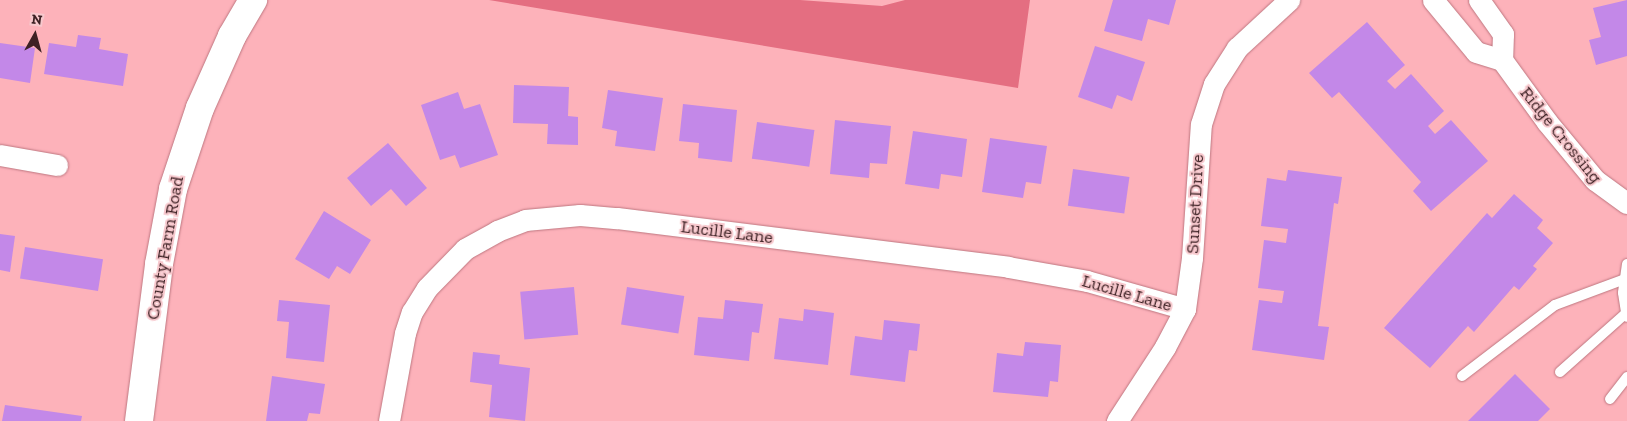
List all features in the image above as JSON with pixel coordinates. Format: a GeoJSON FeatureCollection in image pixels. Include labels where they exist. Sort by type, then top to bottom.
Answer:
{"type":"FeatureCollection","features":[{"type":"Feature","properties":{"kind":"main road","name":"County Farm Road"},"geometry":{"type":"LineString","coordinates":[[139,421],[159,264],[173,189],[190,133],[203,100],[232,36],[253,0]]}},
{"type":"Feature","properties":{"kind":"street","name":"Sunset Drive"},"geometry":{"type":"LineString","coordinates":[[1117,421],[1165,347],[1185,309],[1192,258],[1198,148],[1206,104],[1220,72],[1237,48],[1289,0]]}},
{"type":"Feature","properties":{"kind":"street"},"geometry":{"type":"LineString","coordinates":[[1433,0],[1476,52],[1502,60],[1503,34],[1479,0]]}},
{"type":"Feature","properties":{"kind":"street","name":"Ridge Crossing"},"geometry":{"type":"LineString","coordinates":[[1502,60],[1579,162],[1595,180],[1627,203]]}},
{"type":"Feature","properties":{"kind":"street"},"geometry":{"type":"LineString","coordinates":[[0,155],[57,165]]}},
{"type":"Feature","properties":{"kind":"street","name":"Lucille Lane"},"geometry":{"type":"LineString","coordinates":[[389,421],[405,333],[412,312],[427,288],[465,249],[497,231],[525,220],[580,216],[617,218],[1008,267],[1087,281],[1185,309]]}},
{"type":"Feature","properties":{"kind":"lane"},"geometry":{"type":"LineString","coordinates":[[1560,372],[1626,316],[1623,293],[1627,264]]}},
{"type":"Feature","properties":{"kind":"lane"},"geometry":{"type":"LineString","coordinates":[[1462,376],[1555,305],[1625,279]]}},
{"type":"Feature","properties":{"kind":"lane"},"geometry":{"type":"LineString","coordinates":[[1610,399],[1627,377]]}},
{"type":"Feature","properties":{"kind":"shaded area"},"geometry":{"type":"Polygon","coordinates":[[[489,0],[800,0],[882,6],[905,0],[1030,0],[1018,88],[489,0]]]}},
{"type":"Feature","properties":{"kind":"building"},"geometry":{"type":"Polygon","coordinates":[[[1113,0],[1176,0],[1169,25],[1148,19],[1142,41],[1104,31],[1113,0]]]}},
{"type":"Feature","properties":{"kind":"building"},"geometry":{"type":"Polygon","coordinates":[[[1627,0],[1627,56],[1596,65],[1589,40],[1601,37],[1593,8],[1627,0]]]}},
{"type":"Feature","properties":{"kind":"building"},"geometry":{"type":"Polygon","coordinates":[[[1367,22],[1405,65],[1387,81],[1395,89],[1411,74],[1444,111],[1428,126],[1435,134],[1451,120],[1488,161],[1431,211],[1413,191],[1421,182],[1339,92],[1332,98],[1309,73],[1367,22]]]}},
{"type":"Feature","properties":{"kind":"building"},"geometry":{"type":"Polygon","coordinates":[[[78,35],[101,38],[99,49],[128,54],[123,86],[44,74],[49,43],[76,47],[78,35]]]}},
{"type":"Feature","properties":{"kind":"building"},"geometry":{"type":"Polygon","coordinates":[[[0,43],[35,48],[30,83],[0,78],[0,43]]]}},
{"type":"Feature","properties":{"kind":"building"},"geometry":{"type":"Polygon","coordinates":[[[1095,46],[1145,62],[1132,101],[1117,95],[1112,109],[1078,97],[1095,46]]]}},
{"type":"Feature","properties":{"kind":"building"},"geometry":{"type":"Polygon","coordinates":[[[514,85],[569,87],[568,116],[578,117],[578,145],[547,144],[548,124],[513,123],[514,85]]]}},
{"type":"Feature","properties":{"kind":"building"},"geometry":{"type":"Polygon","coordinates":[[[608,90],[663,98],[655,151],[615,146],[617,131],[602,128],[608,90]]]}},
{"type":"Feature","properties":{"kind":"building"},"geometry":{"type":"Polygon","coordinates":[[[458,92],[464,109],[480,104],[498,155],[460,168],[455,155],[440,160],[421,105],[458,92]]]}},
{"type":"Feature","properties":{"kind":"building"},"geometry":{"type":"Polygon","coordinates":[[[683,104],[737,110],[732,162],[698,158],[699,143],[679,141],[683,104]]]}},
{"type":"Feature","properties":{"kind":"building"},"geometry":{"type":"Polygon","coordinates":[[[835,120],[891,126],[887,164],[870,163],[869,178],[830,174],[835,120]]]}},
{"type":"Feature","properties":{"kind":"building"},"geometry":{"type":"Polygon","coordinates":[[[757,122],[814,130],[809,167],[752,159],[757,122]]]}},
{"type":"Feature","properties":{"kind":"building"},"geometry":{"type":"Polygon","coordinates":[[[913,131],[967,139],[962,177],[941,174],[939,189],[905,184],[913,131]]]}},
{"type":"Feature","properties":{"kind":"building"},"geometry":{"type":"Polygon","coordinates":[[[990,138],[1047,146],[1041,184],[1026,182],[1023,198],[982,192],[990,138]]]}},
{"type":"Feature","properties":{"kind":"building"},"geometry":{"type":"Polygon","coordinates":[[[388,143],[427,188],[406,206],[391,189],[371,206],[347,178],[388,143]]]}},
{"type":"Feature","properties":{"kind":"building"},"geometry":{"type":"Polygon","coordinates":[[[1073,169],[1129,177],[1124,214],[1068,206],[1073,169]]]}},
{"type":"Feature","properties":{"kind":"building"},"geometry":{"type":"Polygon","coordinates":[[[1288,170],[1342,177],[1338,204],[1334,203],[1318,326],[1329,327],[1324,360],[1252,350],[1259,300],[1282,303],[1284,291],[1258,288],[1264,240],[1286,243],[1288,229],[1261,226],[1267,178],[1286,181],[1288,170]]]}},
{"type":"Feature","properties":{"kind":"building"},"geometry":{"type":"Polygon","coordinates":[[[1514,194],[1543,220],[1537,228],[1553,243],[1533,266],[1537,269],[1519,290],[1514,286],[1474,332],[1468,326],[1430,368],[1384,328],[1487,213],[1492,218],[1514,194]]]}},
{"type":"Feature","properties":{"kind":"building"},"geometry":{"type":"Polygon","coordinates":[[[324,211],[371,240],[350,274],[337,266],[329,279],[295,259],[324,211]]]}},
{"type":"Feature","properties":{"kind":"building"},"geometry":{"type":"Polygon","coordinates":[[[0,234],[15,236],[10,272],[0,270],[0,234]]]}},
{"type":"Feature","properties":{"kind":"building"},"geometry":{"type":"Polygon","coordinates":[[[25,247],[103,259],[98,291],[20,279],[25,247]]]}},
{"type":"Feature","properties":{"kind":"building"},"geometry":{"type":"Polygon","coordinates":[[[574,287],[578,335],[524,340],[520,292],[574,287]]]}},
{"type":"Feature","properties":{"kind":"building"},"geometry":{"type":"Polygon","coordinates":[[[627,287],[684,296],[678,334],[621,325],[627,287]]]}},
{"type":"Feature","properties":{"kind":"building"},"geometry":{"type":"Polygon","coordinates":[[[279,300],[330,305],[324,362],[286,358],[289,322],[277,321],[279,300]]]}},
{"type":"Feature","properties":{"kind":"building"},"geometry":{"type":"Polygon","coordinates":[[[725,300],[763,304],[759,333],[752,332],[749,361],[694,355],[698,317],[723,319],[725,300]]]}},
{"type":"Feature","properties":{"kind":"building"},"geometry":{"type":"Polygon","coordinates":[[[804,309],[834,313],[828,365],[774,359],[779,318],[803,321],[804,309]]]}},
{"type":"Feature","properties":{"kind":"building"},"geometry":{"type":"Polygon","coordinates":[[[884,320],[920,324],[917,351],[909,350],[905,382],[850,375],[855,336],[882,340],[884,320]]]}},
{"type":"Feature","properties":{"kind":"building"},"geometry":{"type":"Polygon","coordinates":[[[1025,342],[1061,345],[1058,382],[1050,381],[1048,397],[993,392],[997,353],[1023,356],[1025,342]]]}},
{"type":"Feature","properties":{"kind":"building"},"geometry":{"type":"Polygon","coordinates":[[[473,352],[500,355],[499,364],[530,368],[525,421],[489,417],[492,385],[470,382],[473,352]]]}},
{"type":"Feature","properties":{"kind":"building"},"geometry":{"type":"Polygon","coordinates":[[[1515,374],[1550,409],[1538,421],[1468,421],[1515,374]]]}},
{"type":"Feature","properties":{"kind":"building"},"geometry":{"type":"Polygon","coordinates":[[[272,376],[325,384],[320,414],[309,413],[307,421],[266,421],[272,376]]]}},
{"type":"Feature","properties":{"kind":"building"},"geometry":{"type":"Polygon","coordinates":[[[5,405],[82,416],[81,421],[2,421],[5,405]]]}}]}
